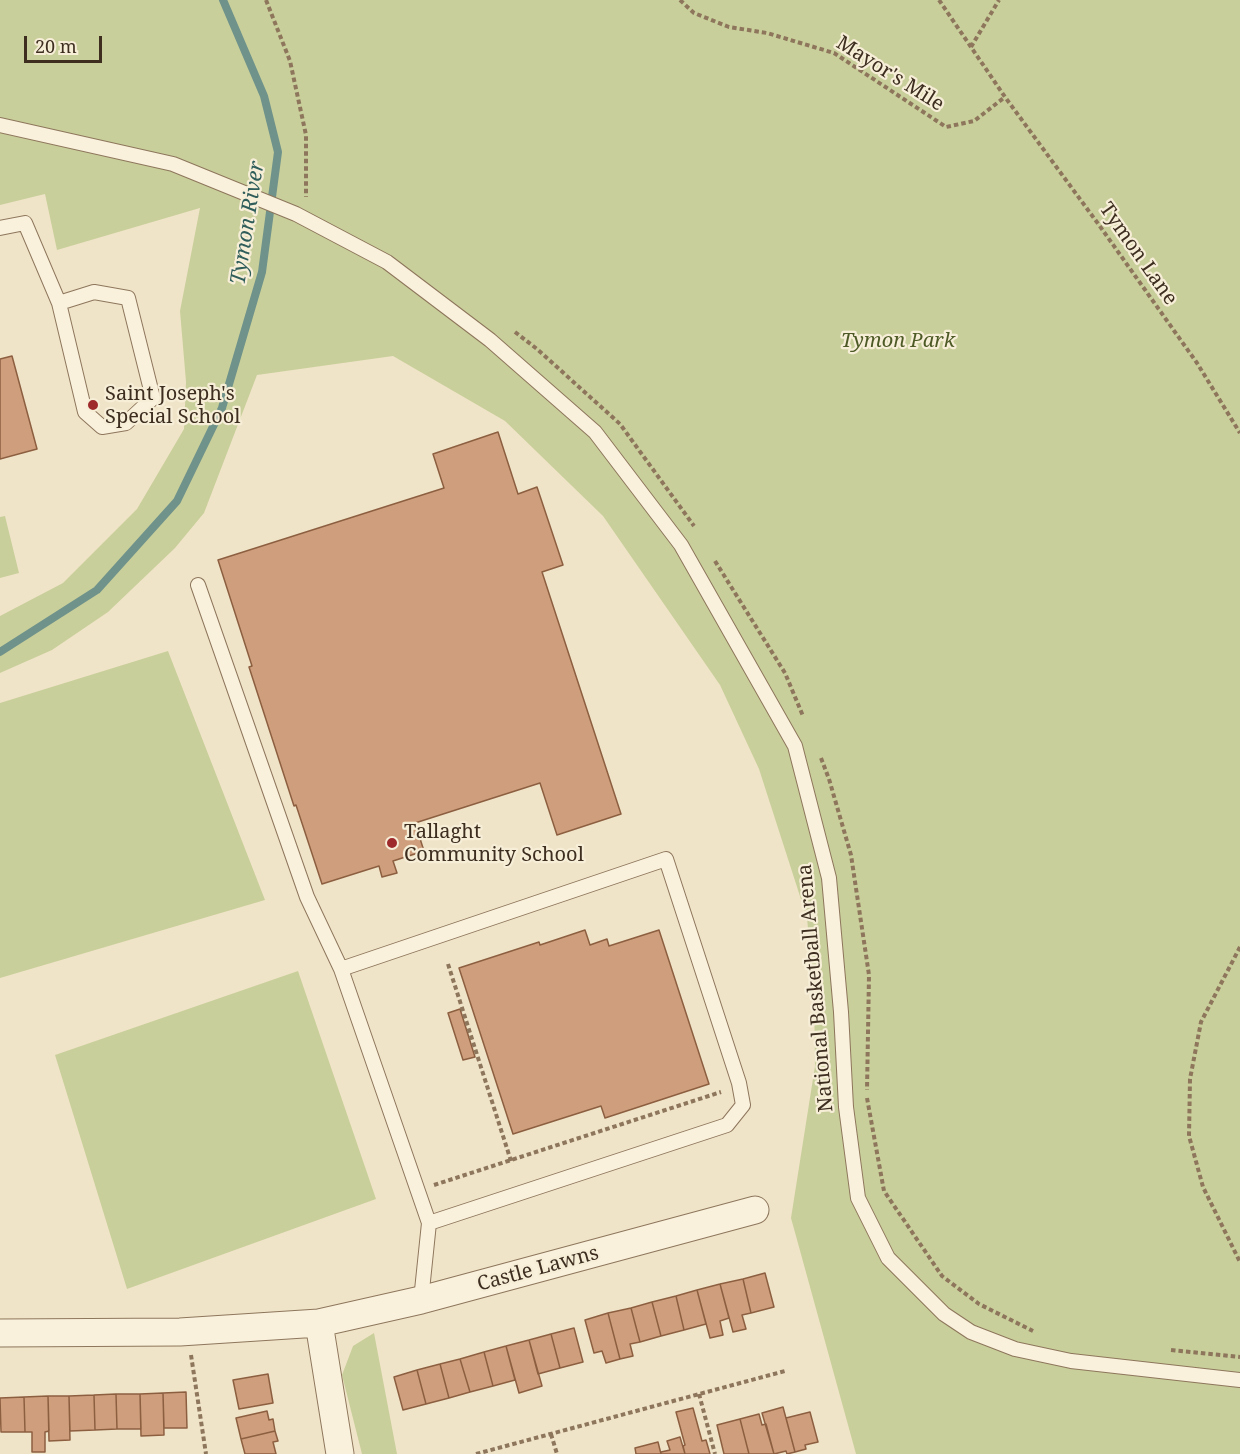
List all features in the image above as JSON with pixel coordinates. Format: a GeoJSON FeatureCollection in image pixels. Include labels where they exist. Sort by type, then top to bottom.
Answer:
{"type":"FeatureCollection","features":[{"type":"Feature","properties":{"kind":"street","name":"Castle Lawns"},"geometry":{"type":"LineString","coordinates":[[0,1333],[180,1332],[319,1323],[421,1300],[755,1210]]}},
{"type":"Feature","properties":{"kind":"street"},"geometry":{"type":"LineString","coordinates":[[319,1323],[340,1454]]}},
{"type":"Feature","properties":{"kind":"lane","name":"National Basketball Arena"},"geometry":{"type":"LineString","coordinates":[[0,125],[173,164],[296,214],[387,262],[490,339],[596,432],[685,552],[795,746],[829,878],[842,1012],[846,1107],[858,1198],[888,1258],[944,1314],[971,1332],[1015,1350],[1071,1361],[1240,1380]]}},
{"type":"Feature","properties":{"kind":"lane"},"geometry":{"type":"LineString","coordinates":[[0,228],[26,223],[59,303],[85,412],[102,427],[126,423],[153,398],[128,298],[94,292],[59,303]]}},
{"type":"Feature","properties":{"kind":"lane"},"geometry":{"type":"LineString","coordinates":[[198,585],[307,897],[341,969],[429,1223],[421,1300]]}},
{"type":"Feature","properties":{"kind":"lane"},"geometry":{"type":"LineString","coordinates":[[341,969],[666,859],[739,1083],[743,1105],[727,1125],[429,1223]]}},
{"type":"Feature","properties":{"kind":"path"},"geometry":{"type":"LineString","coordinates":[[266,0],[290,61],[306,135],[306,198]]}},
{"type":"Feature","properties":{"kind":"path","name":"Mayor's Mile"},"geometry":{"type":"LineString","coordinates":[[680,0],[694,13],[729,27],[767,33],[834,54],[946,127],[974,121],[1005,97]]}},
{"type":"Feature","properties":{"kind":"path"},"geometry":{"type":"LineString","coordinates":[[939,0],[1005,97]]}},
{"type":"Feature","properties":{"kind":"path"},"geometry":{"type":"LineString","coordinates":[[971,47],[999,0]]}},
{"type":"Feature","properties":{"kind":"path","name":"Tymon Lane"},"geometry":{"type":"LineString","coordinates":[[1005,97],[1197,363],[1240,433]]}},
{"type":"Feature","properties":{"kind":"path"},"geometry":{"type":"LineString","coordinates":[[299,195],[315,203]]}},
{"type":"Feature","properties":{"kind":"path"},"geometry":{"type":"LineString","coordinates":[[509,328],[537,349],[620,424],[696,528]]}},
{"type":"Feature","properties":{"kind":"path"},"geometry":{"type":"LineString","coordinates":[[713,557],[785,673],[807,726]]}},
{"type":"Feature","properties":{"kind":"path"},"geometry":{"type":"LineString","coordinates":[[821,758],[830,779],[850,855],[868,975],[867,1097],[884,1191],[942,1276],[979,1304],[1041,1335]]}},
{"type":"Feature","properties":{"kind":"path"},"geometry":{"type":"LineString","coordinates":[[1240,947],[1201,1022],[1190,1079],[1189,1136],[1203,1187],[1240,1262]]}},
{"type":"Feature","properties":{"kind":"path"},"geometry":{"type":"LineString","coordinates":[[448,964],[511,1161]]}},
{"type":"Feature","properties":{"kind":"path"},"geometry":{"type":"LineString","coordinates":[[434,1185],[722,1091]]}},
{"type":"Feature","properties":{"kind":"path"},"geometry":{"type":"LineString","coordinates":[[1170,1350],[1240,1358]]}},
{"type":"Feature","properties":{"kind":"path"},"geometry":{"type":"LineString","coordinates":[[190,1352],[206,1454]]}},
{"type":"Feature","properties":{"kind":"path"},"geometry":{"type":"LineString","coordinates":[[476,1454],[785,1371]]}},
{"type":"Feature","properties":{"kind":"path"},"geometry":{"type":"LineString","coordinates":[[699,1394],[715,1454]]}},
{"type":"Feature","properties":{"kind":"path"},"geometry":{"type":"LineString","coordinates":[[551,1434],[556,1454]]}},
{"type":"Feature","properties":{"kind":"green space","name":"Tymon Park"},"geometry":{"type":"Polygon","coordinates":[[[0,0],[1240,0],[1240,1454],[856,1454],[791,1218],[815,1066],[814,991],[807,918],[759,769],[720,685],[603,516],[505,421],[393,356],[257,375],[204,513],[175,548],[108,612],[52,650],[0,673],[0,616],[63,583],[137,509],[184,429],[186,382],[180,311],[200,208],[57,250],[45,194],[0,205],[0,0]]]}},
{"type":"Feature","properties":{"kind":"green space"},"geometry":{"type":"Polygon","coordinates":[[[5,516],[19,573],[0,578],[0,517],[5,516]]]}},
{"type":"Feature","properties":{"kind":"green space"},"geometry":{"type":"Polygon","coordinates":[[[168,651],[265,900],[0,978],[0,703],[168,651]]]}},
{"type":"Feature","properties":{"kind":"green space"},"geometry":{"type":"Polygon","coordinates":[[[298,971],[376,1199],[127,1289],[55,1055],[298,971]]]}},
{"type":"Feature","properties":{"kind":"green space"},"geometry":{"type":"Polygon","coordinates":[[[374,1333],[397,1454],[362,1454],[342,1375],[353,1346],[374,1333]]]}},
{"type":"Feature","properties":{"kind":"building"},"geometry":{"type":"Polygon","coordinates":[[[12,356],[37,449],[0,459],[0,359],[12,356]]]}},
{"type":"Feature","properties":{"kind":"building","name":"Tallaght Community School"},"geometry":{"type":"Polygon","coordinates":[[[498,432],[518,494],[537,487],[563,565],[542,572],[621,814],[557,835],[540,783],[415,823],[424,851],[393,861],[397,873],[382,877],[379,866],[322,884],[249,667],[252,666],[218,560],[444,488],[433,454],[498,432]]]}},
{"type":"Feature","properties":{"kind":"building"},"geometry":{"type":"Polygon","coordinates":[[[585,930],[590,945],[607,939],[609,946],[659,930],[709,1084],[605,1118],[601,1106],[513,1134],[459,968],[585,930]]]}},
{"type":"Feature","properties":{"kind":"building"},"geometry":{"type":"Polygon","coordinates":[[[460,1009],[475,1057],[463,1060],[448,1013],[460,1009]]]}},
{"type":"Feature","properties":{"kind":"building"},"geometry":{"type":"Polygon","coordinates":[[[765,1273],[774,1307],[751,1313],[743,1279],[765,1273]]]}},
{"type":"Feature","properties":{"kind":"building"},"geometry":{"type":"Polygon","coordinates":[[[743,1279],[751,1313],[742,1315],[746,1329],[733,1332],[720,1284],[743,1279]]]}},
{"type":"Feature","properties":{"kind":"building"},"geometry":{"type":"Polygon","coordinates":[[[720,1284],[729,1318],[720,1321],[723,1335],[710,1338],[697,1290],[720,1284]]]}},
{"type":"Feature","properties":{"kind":"building"},"geometry":{"type":"Polygon","coordinates":[[[697,1290],[706,1324],[684,1330],[676,1296],[697,1290]]]}},
{"type":"Feature","properties":{"kind":"building"},"geometry":{"type":"Polygon","coordinates":[[[676,1296],[684,1330],[661,1336],[652,1302],[676,1296]]]}},
{"type":"Feature","properties":{"kind":"building"},"geometry":{"type":"Polygon","coordinates":[[[652,1302],[661,1336],[640,1342],[631,1308],[652,1302]]]}},
{"type":"Feature","properties":{"kind":"building"},"geometry":{"type":"Polygon","coordinates":[[[631,1308],[640,1342],[630,1344],[633,1356],[620,1359],[608,1313],[631,1308]]]}},
{"type":"Feature","properties":{"kind":"building"},"geometry":{"type":"Polygon","coordinates":[[[608,1313],[620,1359],[606,1363],[602,1351],[594,1353],[585,1320],[608,1313]]]}},
{"type":"Feature","properties":{"kind":"building"},"geometry":{"type":"Polygon","coordinates":[[[574,1328],[583,1362],[560,1368],[551,1334],[574,1328]]]}},
{"type":"Feature","properties":{"kind":"building"},"geometry":{"type":"Polygon","coordinates":[[[551,1334],[560,1368],[538,1374],[529,1340],[551,1334]]]}},
{"type":"Feature","properties":{"kind":"building"},"geometry":{"type":"Polygon","coordinates":[[[529,1340],[542,1386],[519,1393],[506,1346],[529,1340]]]}},
{"type":"Feature","properties":{"kind":"building"},"geometry":{"type":"Polygon","coordinates":[[[506,1346],[515,1380],[493,1386],[484,1352],[506,1346]]]}},
{"type":"Feature","properties":{"kind":"building"},"geometry":{"type":"Polygon","coordinates":[[[484,1352],[493,1386],[470,1392],[460,1359],[484,1352]]]}},
{"type":"Feature","properties":{"kind":"building"},"geometry":{"type":"Polygon","coordinates":[[[460,1359],[470,1392],[449,1398],[440,1364],[460,1359]]]}},
{"type":"Feature","properties":{"kind":"building"},"geometry":{"type":"Polygon","coordinates":[[[440,1364],[449,1398],[426,1404],[417,1370],[440,1364]]]}},
{"type":"Feature","properties":{"kind":"building"},"geometry":{"type":"Polygon","coordinates":[[[417,1370],[426,1404],[403,1410],[394,1377],[417,1370]]]}},
{"type":"Feature","properties":{"kind":"building"},"geometry":{"type":"Polygon","coordinates":[[[268,1374],[273,1403],[239,1409],[233,1380],[268,1374]]]}},
{"type":"Feature","properties":{"kind":"building"},"geometry":{"type":"Polygon","coordinates":[[[186,1392],[187,1428],[164,1428],[163,1393],[186,1392]]]}},
{"type":"Feature","properties":{"kind":"building"},"geometry":{"type":"Polygon","coordinates":[[[163,1393],[164,1435],[141,1436],[140,1394],[163,1393]]]}},
{"type":"Feature","properties":{"kind":"building"},"geometry":{"type":"Polygon","coordinates":[[[116,1394],[117,1429],[95,1430],[94,1395],[116,1394]]]}},
{"type":"Feature","properties":{"kind":"building"},"geometry":{"type":"Polygon","coordinates":[[[116,1394],[140,1394],[141,1429],[117,1429],[116,1394]]]}},
{"type":"Feature","properties":{"kind":"building"},"geometry":{"type":"Polygon","coordinates":[[[94,1395],[95,1430],[70,1431],[69,1396],[94,1395]]]}},
{"type":"Feature","properties":{"kind":"building"},"geometry":{"type":"Polygon","coordinates":[[[48,1396],[49,1431],[45,1432],[45,1452],[32,1452],[32,1432],[25,1432],[24,1397],[48,1396]]]}},
{"type":"Feature","properties":{"kind":"building"},"geometry":{"type":"Polygon","coordinates":[[[48,1396],[69,1396],[70,1440],[49,1441],[48,1396]]]}},
{"type":"Feature","properties":{"kind":"building"},"geometry":{"type":"Polygon","coordinates":[[[24,1397],[25,1432],[1,1432],[0,1398],[24,1397]]]}},
{"type":"Feature","properties":{"kind":"building"},"geometry":{"type":"Polygon","coordinates":[[[783,1407],[795,1452],[787,1454],[786,1451],[774,1454],[762,1413],[783,1407]]]}},
{"type":"Feature","properties":{"kind":"building"},"geometry":{"type":"Polygon","coordinates":[[[693,1408],[702,1441],[706,1440],[710,1454],[685,1454],[683,1446],[685,1445],[676,1412],[693,1408]]]}},
{"type":"Feature","properties":{"kind":"building"},"geometry":{"type":"Polygon","coordinates":[[[267,1411],[269,1420],[273,1419],[275,1431],[241,1439],[236,1418],[267,1411]]]}},
{"type":"Feature","properties":{"kind":"building"},"geometry":{"type":"Polygon","coordinates":[[[810,1412],[818,1442],[805,1445],[806,1449],[795,1452],[786,1418],[810,1412]]]}},
{"type":"Feature","properties":{"kind":"building"},"geometry":{"type":"Polygon","coordinates":[[[759,1414],[762,1425],[766,1424],[774,1454],[749,1454],[740,1419],[759,1414]]]}},
{"type":"Feature","properties":{"kind":"building"},"geometry":{"type":"Polygon","coordinates":[[[740,1419],[749,1454],[724,1454],[717,1425],[740,1419]]]}},
{"type":"Feature","properties":{"kind":"building"},"geometry":{"type":"Polygon","coordinates":[[[275,1431],[278,1441],[273,1442],[276,1454],[245,1454],[241,1439],[275,1431]]]}},
{"type":"Feature","properties":{"kind":"building"},"geometry":{"type":"Polygon","coordinates":[[[680,1437],[685,1454],[661,1454],[661,1452],[670,1450],[667,1441],[680,1437]]]}},
{"type":"Feature","properties":{"kind":"building"},"geometry":{"type":"Polygon","coordinates":[[[658,1442],[661,1454],[636,1454],[635,1448],[658,1442]]]}},
{"type":"Feature","properties":{"kind":"waterway","name":"Tymon River"},"geometry":{"type":"LineString","coordinates":[[0,652],[97,590],[177,501],[222,408],[262,272],[278,152],[264,96],[223,0]]}},
{"type":"Feature","properties":{"kind":"place","name":"Saint Joseph's Special School"},"geometry":{"type":"Point","coordinates":[93,405]}},
{"type":"Feature","properties":{"kind":"place","name":"Tallaght Community School"},"geometry":{"type":"Point","coordinates":[392,843]}}]}
